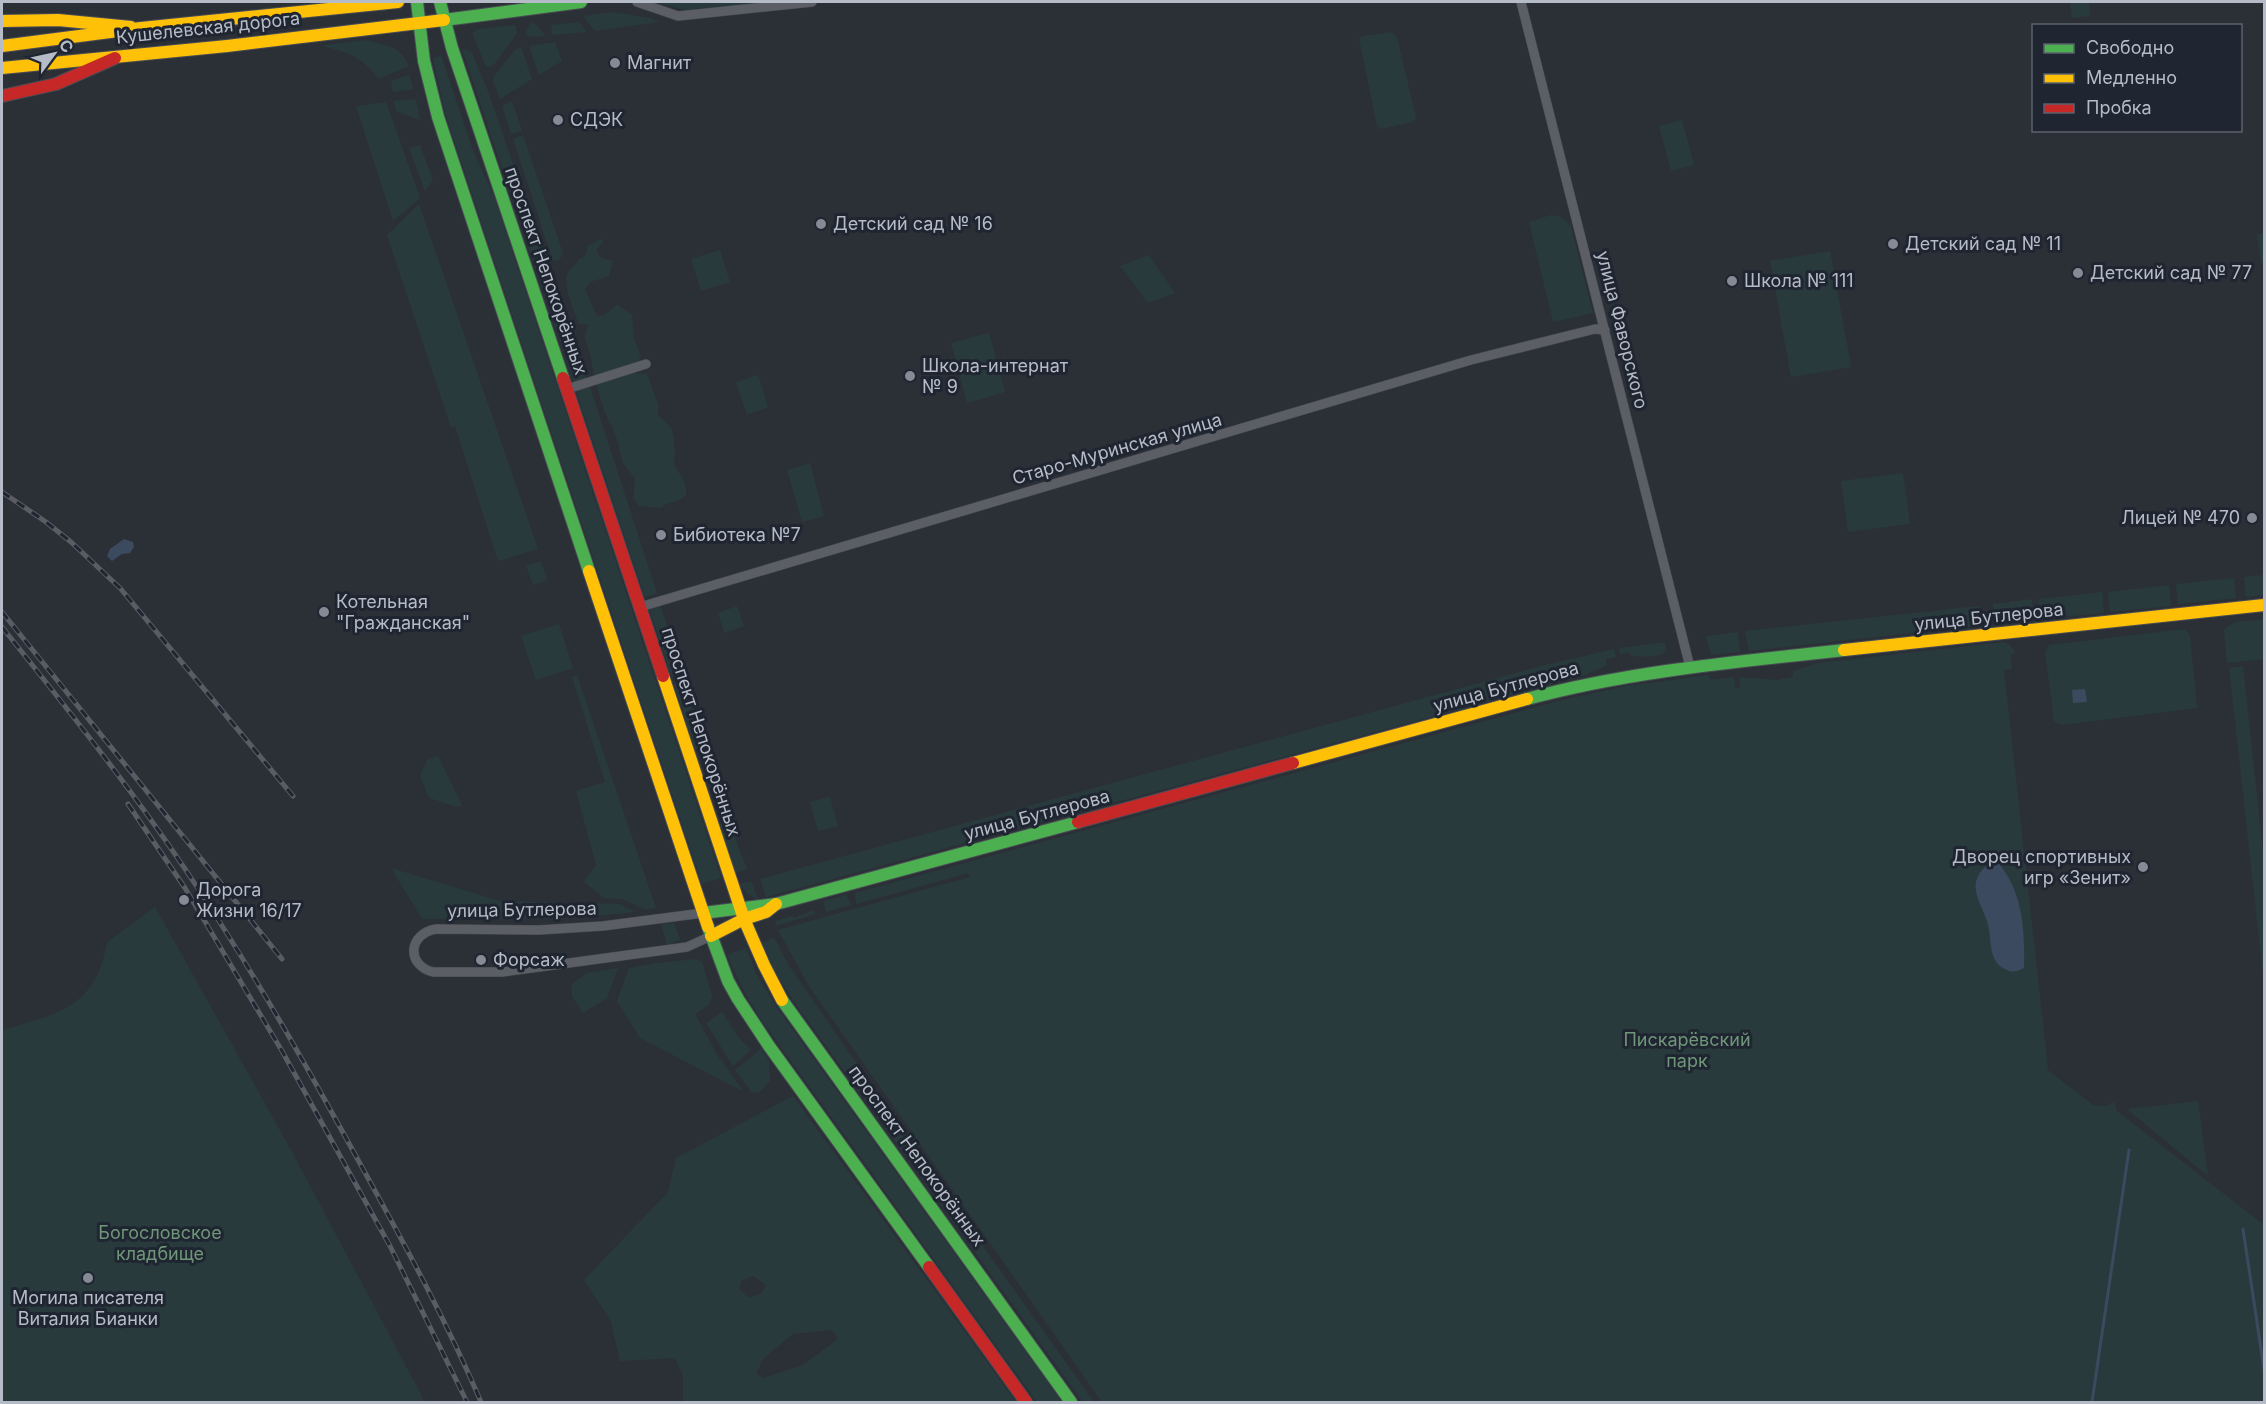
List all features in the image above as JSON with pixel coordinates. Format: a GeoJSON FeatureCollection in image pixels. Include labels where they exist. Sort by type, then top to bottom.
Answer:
{"type":"FeatureCollection","features":[{"type":"Feature","properties":{"kind":"main road","name":"Кушелевская дорога"},"geometry":{"type":"LineString","coordinates":[[2,46],[141,28],[398,2]]}},
{"type":"Feature","properties":{"kind":"main road"},"geometry":{"type":"LineString","coordinates":[[417,2],[418,23],[430,92],[450,155],[703,913],[728,981],[752,1023],[1026,1402]]}},
{"type":"Feature","properties":{"kind":"main road","name":"проспект Непокорённых"},"geometry":{"type":"LineString","coordinates":[[440,2],[444,20],[742,914],[768,977],[1071,1402]]}},
{"type":"Feature","properties":{"kind":"main road","name":"Кушелевская дорога"},"geometry":{"type":"LineString","coordinates":[[2,68],[227,46],[581,2]]}},
{"type":"Feature","properties":{"kind":"main road"},"geometry":{"type":"LineString","coordinates":[[2,21],[107,23],[141,28]]}},
{"type":"Feature","properties":{"kind":"main road"},"geometry":{"type":"LineString","coordinates":[[48,21],[55,32],[48,40]]}},
{"type":"Feature","properties":{"kind":"main road"},"geometry":{"type":"LineString","coordinates":[[2,96],[56,84],[83,74],[121,55]]}},
{"type":"Feature","properties":{"kind":"main road"},"geometry":{"type":"LineString","coordinates":[[52,63],[58,65],[62,70],[62,75],[56,84]]}},
{"type":"Feature","properties":{"kind":"main road","name":"улица Бутлерова"},"geometry":{"type":"LineString","coordinates":[[703,913],[766,912],[776,904],[1554,692],[1626,676],[1690,667],[2265,605]]}},
{"type":"Feature","properties":{"kind":"main road","name":"улица Бутлерова"},"geometry":{"type":"LineString","coordinates":[[711,936],[742,914]]}},
{"type":"Feature","properties":{"kind":"street"},"geometry":{"type":"LineString","coordinates":[[637,2],[678,16],[812,2]]}},
{"type":"Feature","properties":{"kind":"street","name":"улица Фаворского"},"geometry":{"type":"LineString","coordinates":[[1521,2],[1690,667]]}},
{"type":"Feature","properties":{"kind":"street","name":"Старо-Муринская улица"},"geometry":{"type":"LineString","coordinates":[[640,607],[1471,360],[1595,329],[1605,330]]}},
{"type":"Feature","properties":{"kind":"street"},"geometry":{"type":"LineString","coordinates":[[567,390],[646,364]]}},
{"type":"Feature","properties":{"kind":"street","name":"улица Бутлерова"},"geometry":{"type":"LineString","coordinates":[[703,913],[566,929],[436,929],[420,936],[415,942],[414,951],[417,962],[424,970],[501,972],[687,947],[711,936]]}},
{"type":"Feature","properties":{"kind":"green space"},"geometry":{"type":"Polygon","coordinates":[[[653,2],[765,2],[686,10],[653,2]]]}},
{"type":"Feature","properties":{"kind":"green space"},"geometry":{"type":"Polygon","coordinates":[[[2070,2],[2089,2],[2090,16],[2072,18],[2070,2]]]}},
{"type":"Feature","properties":{"kind":"green space"},"geometry":{"type":"Polygon","coordinates":[[[612,12],[650,18],[659,22],[595,31],[583,16],[612,12]]]}},
{"type":"Feature","properties":{"kind":"green space"},"geometry":{"type":"Polygon","coordinates":[[[532,21],[546,36],[531,37],[525,34],[532,21]]]}},
{"type":"Feature","properties":{"kind":"green space"},"geometry":{"type":"Polygon","coordinates":[[[579,22],[587,32],[552,35],[551,25],[579,22]]]}},
{"type":"Feature","properties":{"kind":"green space"},"geometry":{"type":"Polygon","coordinates":[[[516,26],[517,33],[493,66],[486,67],[472,33],[478,29],[516,26]]]}},
{"type":"Feature","properties":{"kind":"green space"},"geometry":{"type":"Polygon","coordinates":[[[1391,32],[1397,37],[1416,118],[1412,122],[1381,129],[1377,126],[1359,38],[1391,32]]]}},
{"type":"Feature","properties":{"kind":"green space"},"geometry":{"type":"Polygon","coordinates":[[[367,40],[397,50],[409,66],[378,79],[362,61],[341,51],[325,47],[325,45],[367,40]]]}},
{"type":"Feature","properties":{"kind":"green space"},"geometry":{"type":"Polygon","coordinates":[[[555,42],[562,61],[539,75],[529,46],[555,42]]]}},
{"type":"Feature","properties":{"kind":"green space"},"geometry":{"type":"Polygon","coordinates":[[[521,47],[532,79],[500,99],[493,81],[494,76],[515,50],[521,47]]]}},
{"type":"Feature","properties":{"kind":"green space"},"geometry":{"type":"Polygon","coordinates":[[[462,49],[471,51],[488,91],[587,379],[574,383],[462,49]]]}},
{"type":"Feature","properties":{"kind":"green space"},"geometry":{"type":"Polygon","coordinates":[[[441,55],[472,148],[494,197],[721,878],[702,884],[445,113],[433,58],[441,55]]]}},
{"type":"Feature","properties":{"kind":"green space"},"geometry":{"type":"Polygon","coordinates":[[[409,75],[414,89],[393,92],[391,84],[393,80],[409,75]]]}},
{"type":"Feature","properties":{"kind":"green space"},"geometry":{"type":"Polygon","coordinates":[[[416,99],[420,120],[396,111],[394,101],[416,99]]]}},
{"type":"Feature","properties":{"kind":"green space"},"geometry":{"type":"Polygon","coordinates":[[[512,101],[522,131],[511,134],[502,106],[512,101]]]}},
{"type":"Feature","properties":{"kind":"green space"},"geometry":{"type":"Polygon","coordinates":[[[386,102],[420,198],[393,221],[356,106],[386,102]]]}},
{"type":"Feature","properties":{"kind":"green space"},"geometry":{"type":"Polygon","coordinates":[[[1682,120],[1694,165],[1671,171],[1659,126],[1682,120]]]}},
{"type":"Feature","properties":{"kind":"green space"},"geometry":{"type":"Polygon","coordinates":[[[523,135],[563,253],[560,259],[553,261],[513,139],[523,135]]]}},
{"type":"Feature","properties":{"kind":"green space"},"geometry":{"type":"Polygon","coordinates":[[[420,145],[433,180],[425,191],[409,148],[420,145]]]}},
{"type":"Feature","properties":{"kind":"green space"},"geometry":{"type":"Polygon","coordinates":[[[419,204],[538,549],[498,561],[455,426],[451,427],[387,235],[419,204]]]}},
{"type":"Feature","properties":{"kind":"green space"},"geometry":{"type":"Polygon","coordinates":[[[1551,215],[1567,221],[1571,227],[1593,313],[1553,322],[1529,222],[1551,215]]]}},
{"type":"Feature","properties":{"kind":"green space"},"geometry":{"type":"Polygon","coordinates":[[[2257,234],[2264,234],[2264,263],[2261,263],[2257,234]]]}},
{"type":"Feature","properties":{"kind":"green space"},"geometry":{"type":"Polygon","coordinates":[[[601,239],[604,240],[596,250],[601,258],[613,261],[609,276],[590,282],[585,290],[597,316],[604,315],[617,305],[632,315],[634,339],[641,356],[638,361],[629,365],[633,373],[647,374],[658,404],[658,414],[672,430],[674,466],[686,487],[686,495],[661,508],[639,506],[633,497],[635,479],[623,463],[616,436],[604,410],[594,377],[584,336],[589,325],[579,324],[568,292],[566,280],[568,273],[579,259],[585,256],[588,246],[601,239]]]}},
{"type":"Feature","properties":{"kind":"green space"},"geometry":{"type":"Polygon","coordinates":[[[720,250],[730,282],[701,291],[691,259],[720,250]]]}},
{"type":"Feature","properties":{"kind":"green space"},"geometry":{"type":"Polygon","coordinates":[[[1830,251],[1851,367],[1791,377],[1770,261],[1830,251]]]}},
{"type":"Feature","properties":{"kind":"green space"},"geometry":{"type":"Polygon","coordinates":[[[1149,255],[1175,293],[1148,303],[1120,266],[1149,255]]]}},
{"type":"Feature","properties":{"kind":"green space"},"geometry":{"type":"Polygon","coordinates":[[[989,333],[1005,392],[967,403],[951,343],[989,333]]]}},
{"type":"Feature","properties":{"kind":"green space"},"geometry":{"type":"Polygon","coordinates":[[[758,375],[768,407],[747,415],[736,382],[758,375]]]}},
{"type":"Feature","properties":{"kind":"green space"},"geometry":{"type":"Polygon","coordinates":[[[590,387],[657,593],[645,597],[576,391],[590,387]]]}},
{"type":"Feature","properties":{"kind":"green space"},"geometry":{"type":"Polygon","coordinates":[[[810,463],[824,516],[802,522],[787,470],[810,463]]]}},
{"type":"Feature","properties":{"kind":"green space"},"geometry":{"type":"Polygon","coordinates":[[[1903,473],[1910,524],[1848,532],[1841,481],[1903,473]]]}},
{"type":"Feature","properties":{"kind":"green space"},"geometry":{"type":"Polygon","coordinates":[[[541,561],[547,580],[533,585],[526,566],[541,561]]]}},
{"type":"Feature","properties":{"kind":"green space"},"geometry":{"type":"Polygon","coordinates":[[[2264,575],[2264,595],[2246,597],[2244,577],[2264,575]]]}},
{"type":"Feature","properties":{"kind":"green space"},"geometry":{"type":"Polygon","coordinates":[[[2234,578],[2236,598],[2178,604],[2176,584],[2234,578]]]}},
{"type":"Feature","properties":{"kind":"green space"},"geometry":{"type":"Polygon","coordinates":[[[2169,585],[2171,606],[2110,612],[2108,592],[2169,585]]]}},
{"type":"Feature","properties":{"kind":"green space"},"geometry":{"type":"Polygon","coordinates":[[[2102,592],[2104,613],[2041,619],[2039,599],[2102,592]]]}},
{"type":"Feature","properties":{"kind":"green space"},"geometry":{"type":"Polygon","coordinates":[[[2032,599],[2034,620],[1995,624],[1993,604],[2032,599]]]}},
{"type":"Feature","properties":{"kind":"green space"},"geometry":{"type":"Polygon","coordinates":[[[660,605],[683,674],[672,677],[649,608],[660,605]]]}},
{"type":"Feature","properties":{"kind":"green space"},"geometry":{"type":"Polygon","coordinates":[[[737,606],[744,626],[724,633],[718,613],[737,606]]]}},
{"type":"Feature","properties":{"kind":"green space"},"geometry":{"type":"Polygon","coordinates":[[[1978,606],[1982,612],[1984,625],[1749,651],[1745,631],[1978,606]]]}},
{"type":"Feature","properties":{"kind":"green space"},"geometry":{"type":"Polygon","coordinates":[[[2264,620],[2264,659],[2227,663],[2224,630],[2237,622],[2264,620]]]}},
{"type":"Feature","properties":{"kind":"green space"},"geometry":{"type":"Polygon","coordinates":[[[559,624],[573,668],[536,680],[521,636],[559,624]]]}},
{"type":"Feature","properties":{"kind":"green space"},"geometry":{"type":"Polygon","coordinates":[[[2185,629],[2190,636],[2197,708],[2061,725],[2054,721],[2045,652],[2049,645],[2185,629]]]}},
{"type":"Feature","properties":{"kind":"green space"},"geometry":{"type":"Polygon","coordinates":[[[1738,632],[1740,652],[1711,655],[1706,636],[1738,632]]]}},
{"type":"Feature","properties":{"kind":"green space"},"geometry":{"type":"Polygon","coordinates":[[[1665,642],[1666,651],[1663,654],[1644,657],[1629,653],[1620,654],[1619,648],[1665,642]]]}},
{"type":"Feature","properties":{"kind":"green space","name":"Пискарёвский парк"},"geometry":{"type":"Polygon","coordinates":[[[2005,642],[2016,653],[2010,654],[2012,669],[2004,670],[2048,1070],[2093,1105],[2106,1106],[2114,1102],[2117,1111],[2264,1225],[2264,1402],[1102,1402],[809,986],[778,930],[970,877],[969,873],[856,904],[855,893],[1558,701],[1626,686],[1709,675],[1710,680],[1734,677],[1735,688],[1740,688],[1740,677],[1777,680],[1793,677],[1793,671],[1818,663],[2005,642]]]}},
{"type":"Feature","properties":{"kind":"green space"},"geometry":{"type":"Polygon","coordinates":[[[1614,649],[1616,657],[1606,659],[1607,665],[1586,675],[766,897],[760,879],[1545,665],[1614,649]]]}},
{"type":"Feature","properties":{"kind":"green space"},"geometry":{"type":"Polygon","coordinates":[[[2243,666],[2264,861],[2264,984],[2229,668],[2243,666]]]}},
{"type":"Feature","properties":{"kind":"green space"},"geometry":{"type":"Polygon","coordinates":[[[577,675],[656,908],[647,910],[622,899],[604,898],[584,882],[596,865],[576,791],[605,782],[572,677],[577,675]]]}},
{"type":"Feature","properties":{"kind":"green space"},"geometry":{"type":"Polygon","coordinates":[[[684,683],[692,709],[685,712],[687,718],[695,716],[704,746],[695,749],[674,684],[684,683]]]}},
{"type":"Feature","properties":{"kind":"green space"},"geometry":{"type":"Polygon","coordinates":[[[438,756],[462,805],[457,807],[429,798],[420,776],[427,760],[438,756]]]}},
{"type":"Feature","properties":{"kind":"green space"},"geometry":{"type":"Polygon","coordinates":[[[830,797],[838,826],[818,831],[810,802],[830,797]]]}},
{"type":"Feature","properties":{"kind":"green space"},"geometry":{"type":"Polygon","coordinates":[[[723,808],[747,869],[736,873],[721,827],[720,810],[723,808]]]}},
{"type":"Feature","properties":{"kind":"green space"},"geometry":{"type":"Polygon","coordinates":[[[391,868],[500,901],[563,903],[563,919],[422,919],[391,868]]]}},
{"type":"Feature","properties":{"kind":"green space"},"geometry":{"type":"Polygon","coordinates":[[[751,881],[758,899],[747,894],[740,884],[751,881]]]}},
{"type":"Feature","properties":{"kind":"green space"},"geometry":{"type":"Polygon","coordinates":[[[846,895],[851,905],[826,912],[823,901],[846,895]]]}},
{"type":"Feature","properties":{"kind":"green space"},"geometry":{"type":"Polygon","coordinates":[[[573,903],[619,904],[635,912],[572,918],[573,903]]]}},
{"type":"Feature","properties":{"kind":"green space","name":"Богословское кладбище"},"geometry":{"type":"Polygon","coordinates":[[[155,907],[291,1150],[425,1402],[2,1402],[2,1030],[57,1013],[84,995],[102,964],[107,942],[155,907]]]}},
{"type":"Feature","properties":{"kind":"green space"},"geometry":{"type":"Polygon","coordinates":[[[814,910],[815,914],[776,926],[775,921],[793,916],[794,918],[814,910]]]}},
{"type":"Feature","properties":{"kind":"green space"},"geometry":{"type":"Polygon","coordinates":[[[674,923],[680,940],[667,945],[661,924],[674,923]]]}},
{"type":"Feature","properties":{"kind":"green space"},"geometry":{"type":"Polygon","coordinates":[[[774,937],[789,966],[923,1162],[1094,1402],[1083,1402],[795,1003],[776,973],[762,943],[774,937]]]}},
{"type":"Feature","properties":{"kind":"green space"},"geometry":{"type":"Polygon","coordinates":[[[746,948],[757,975],[777,1008],[1062,1402],[1037,1402],[760,1018],[727,955],[746,948]]]}},
{"type":"Feature","properties":{"kind":"green space"},"geometry":{"type":"Polygon","coordinates":[[[696,959],[702,962],[712,996],[709,1005],[695,1014],[716,1053],[744,1092],[640,1038],[617,1001],[629,968],[696,959]]]}},
{"type":"Feature","properties":{"kind":"green space"},"geometry":{"type":"Polygon","coordinates":[[[618,968],[607,998],[583,1013],[572,996],[571,985],[587,973],[618,968]]]}},
{"type":"Feature","properties":{"kind":"green space"},"geometry":{"type":"Polygon","coordinates":[[[722,1012],[740,1039],[751,1050],[733,1066],[706,1023],[722,1012]]]}},
{"type":"Feature","properties":{"kind":"green space"},"geometry":{"type":"Polygon","coordinates":[[[761,1049],[769,1060],[770,1081],[760,1092],[752,1093],[735,1070],[761,1049]]]}},
{"type":"Feature","properties":{"kind":"green space"},"geometry":{"type":"Polygon","coordinates":[[[793,1096],[1016,1402],[683,1402],[683,1376],[675,1358],[620,1361],[610,1319],[584,1280],[668,1192],[676,1158],[793,1096]],[[753,1276],[741,1281],[739,1289],[749,1298],[761,1294],[766,1285],[753,1276]],[[832,1330],[793,1334],[764,1358],[756,1373],[764,1378],[803,1365],[838,1339],[832,1330]]]}},
{"type":"Feature","properties":{"kind":"green space"},"geometry":{"type":"Polygon","coordinates":[[[2198,1101],[2208,1176],[2127,1109],[2198,1101]]]}},
{"type":"Feature","properties":{"kind":"water"},"geometry":{"type":"Polygon","coordinates":[[[124,539],[133,542],[134,547],[130,553],[122,554],[112,561],[107,556],[110,549],[124,539]]]}},
{"type":"Feature","properties":{"kind":"water"},"geometry":{"type":"Polygon","coordinates":[[[2085,689],[2087,702],[2073,703],[2072,690],[2085,689]]]}},
{"type":"Feature","properties":{"kind":"water"},"geometry":{"type":"Polygon","coordinates":[[[1989,863],[1999,864],[2007,875],[2018,900],[2023,927],[2024,968],[2018,971],[2007,970],[2000,966],[1991,949],[1989,928],[1976,891],[1977,878],[1989,863]]]}},
{"type":"Feature","properties":{"kind":"waterway"},"geometry":{"type":"LineString","coordinates":[[2092,1402],[2129,1150]]}},
{"type":"Feature","properties":{"kind":"waterway"},"geometry":{"type":"LineString","coordinates":[[2243,1229],[2264,1369]]}},
{"type":"Feature","properties":{"kind":"railway"},"geometry":{"type":"LineString","coordinates":[[2,492],[71,542],[120,588],[293,796]]}},
{"type":"Feature","properties":{"kind":"railway"},"geometry":{"type":"LineString","coordinates":[[2,612],[282,959]]}},
{"type":"Feature","properties":{"kind":"railway"},"geometry":{"type":"LineString","coordinates":[[2,627],[102,753],[195,884],[240,954],[303,1060],[394,1226],[440,1313],[481,1402]]}},
{"type":"Feature","properties":{"kind":"railway"},"geometry":{"type":"LineString","coordinates":[[128,804],[185,888],[282,1051],[390,1246],[467,1402]]}},
{"type":"Feature","properties":{"kind":"traffic: fast"},"geometry":{"type":"LineString","coordinates":[[417,2],[424,61],[438,117],[589,571]]}},
{"type":"Feature","properties":{"kind":"traffic: fast"},"geometry":{"type":"LineString","coordinates":[[440,2],[452,48],[563,378]]}},
{"type":"Feature","properties":{"kind":"traffic: fast"},"geometry":{"type":"LineString","coordinates":[[444,20],[581,2]]}},
{"type":"Feature","properties":{"kind":"traffic: fast"},"geometry":{"type":"LineString","coordinates":[[1527,699],[1644,674],[1844,650]]}},
{"type":"Feature","properties":{"kind":"traffic: fast"},"geometry":{"type":"LineString","coordinates":[[703,913],[776,904],[1078,822]]}},
{"type":"Feature","properties":{"kind":"traffic: fast"},"geometry":{"type":"LineString","coordinates":[[708,927],[728,981],[738,999],[769,1046],[929,1267]]}},
{"type":"Feature","properties":{"kind":"traffic: fast"},"geometry":{"type":"LineString","coordinates":[[782,1000],[1071,1402]]}},
{"type":"Feature","properties":{"kind":"traffic: slow"},"geometry":{"type":"LineString","coordinates":[[2,46],[141,28],[398,2]]}},
{"type":"Feature","properties":{"kind":"traffic: slow"},"geometry":{"type":"LineString","coordinates":[[2,21],[58,20],[131,27]]}},
{"type":"Feature","properties":{"kind":"traffic: slow"},"geometry":{"type":"LineString","coordinates":[[2,68],[227,46],[444,20]]}},
{"type":"Feature","properties":{"kind":"traffic: slow"},"geometry":{"type":"LineString","coordinates":[[589,571],[708,927]]}},
{"type":"Feature","properties":{"kind":"traffic: slow"},"geometry":{"type":"LineString","coordinates":[[1844,650],[2264,605]]}},
{"type":"Feature","properties":{"kind":"traffic: slow"},"geometry":{"type":"LineString","coordinates":[[663,676],[744,919],[782,1000]]}},
{"type":"Feature","properties":{"kind":"traffic: slow"},"geometry":{"type":"LineString","coordinates":[[1293,763],[1527,699]]}},
{"type":"Feature","properties":{"kind":"traffic: slow"},"geometry":{"type":"LineString","coordinates":[[711,936],[744,919],[766,912],[776,904]]}},
{"type":"Feature","properties":{"kind":"traffic: jam"},"geometry":{"type":"LineString","coordinates":[[2,96],[56,84],[115,58]]}},
{"type":"Feature","properties":{"kind":"traffic: jam"},"geometry":{"type":"LineString","coordinates":[[563,378],[663,676]]}},
{"type":"Feature","properties":{"kind":"traffic: jam"},"geometry":{"type":"LineString","coordinates":[[1078,822],[1293,763]]}},
{"type":"Feature","properties":{"kind":"traffic: jam"},"geometry":{"type":"LineString","coordinates":[[929,1267],[1026,1402]]}},
{"type":"Feature","properties":{"kind":"place","name":"Магнит"},"geometry":{"type":"Point","coordinates":[615,63]}},
{"type":"Feature","properties":{"kind":"place","name":"СДЭК"},"geometry":{"type":"Point","coordinates":[558,120]}},
{"type":"Feature","properties":{"kind":"place","name":"Детский сад № 16"},"geometry":{"type":"Point","coordinates":[821,224]}},
{"type":"Feature","properties":{"kind":"place","name":"Детский сад № 11"},"geometry":{"type":"Point","coordinates":[1893,244]}},
{"type":"Feature","properties":{"kind":"place","name":"Детский сад № 77"},"geometry":{"type":"Point","coordinates":[2078,273]}},
{"type":"Feature","properties":{"kind":"place","name":"Школа № 111"},"geometry":{"type":"Point","coordinates":[1732,281]}},
{"type":"Feature","properties":{"kind":"place","name":"Школа-интернат № 9"},"geometry":{"type":"Point","coordinates":[910,376]}},
{"type":"Feature","properties":{"kind":"place","name":"Лицей № 470"},"geometry":{"type":"Point","coordinates":[2252,518]}},
{"type":"Feature","properties":{"kind":"place","name":"Бибиотека №7"},"geometry":{"type":"Point","coordinates":[661,535]}},
{"type":"Feature","properties":{"kind":"place","name":"Котельная \"Гражданская\""},"geometry":{"type":"Point","coordinates":[324,612]}},
{"type":"Feature","properties":{"kind":"place","name":"Дворец спортивных игр «Зенит»"},"geometry":{"type":"Point","coordinates":[2143,867]}},
{"type":"Feature","properties":{"kind":"place","name":"Дорога Жизни 16/17"},"geometry":{"type":"Point","coordinates":[184,900]}},
{"type":"Feature","properties":{"kind":"place","name":"Форсаж"},"geometry":{"type":"Point","coordinates":[481,960]}},
{"type":"Feature","properties":{"kind":"place","name":"Могила писателя Виталия Бианки"},"geometry":{"type":"Point","coordinates":[88,1278]}}]}
